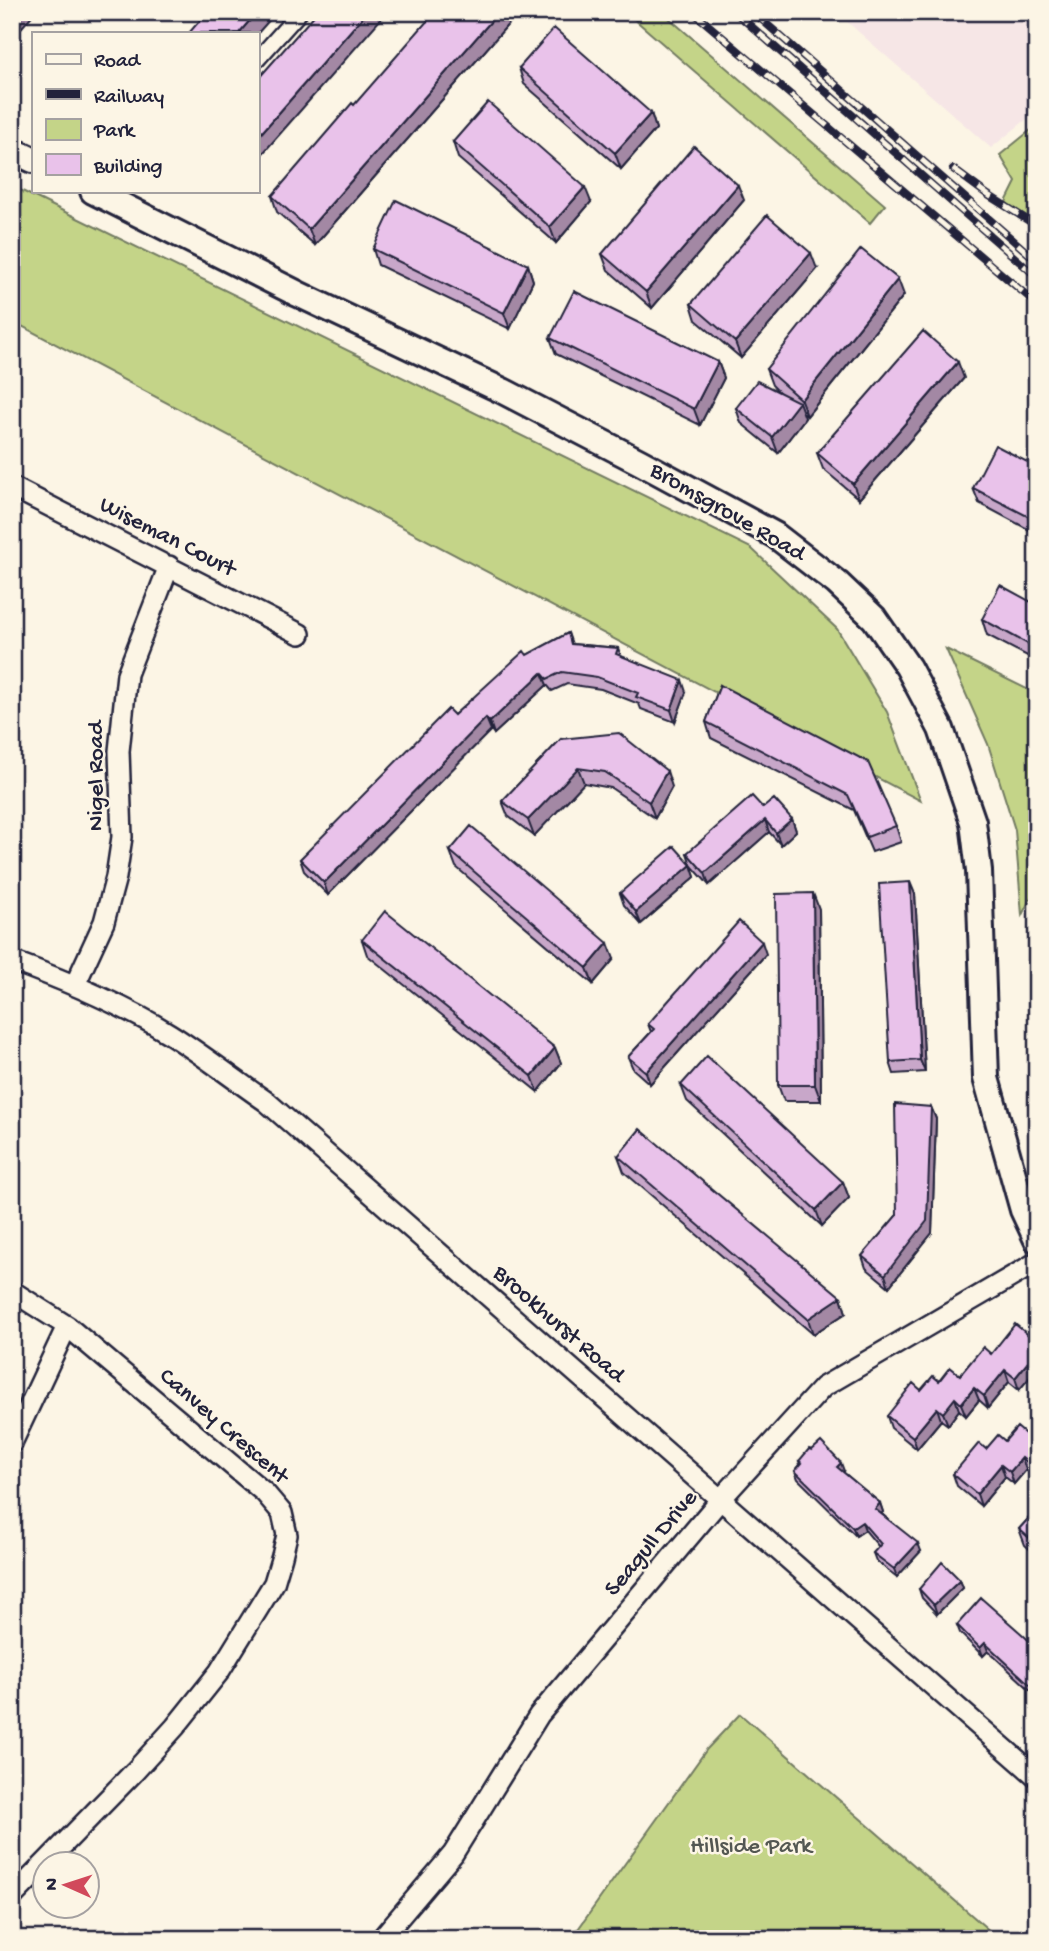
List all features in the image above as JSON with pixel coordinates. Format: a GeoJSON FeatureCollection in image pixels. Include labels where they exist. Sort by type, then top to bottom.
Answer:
{"type":"FeatureCollection","features":[{"type":"Feature","properties":{"kind":"street"},"geometry":{"type":"LineString","coordinates":[[259,58],[294,14]]}},
{"type":"Feature","properties":{"kind":"street"},"geometry":{"type":"LineString","coordinates":[[12,150],[32,160]]}},
{"type":"Feature","properties":{"kind":"street","name":"Bromsgrove Road"},"geometry":{"type":"LineString","coordinates":[[95,192],[298,294],[503,391],[640,462],[775,536],[837,583],[874,618],[908,667],[942,729],[973,822],[979,871],[986,1078],[1023,1210],[1037,1240]]}},
{"type":"Feature","properties":{"kind":"street","name":"Wiseman Court"},"geometry":{"type":"LineString","coordinates":[[12,486],[300,634]]}},
{"type":"Feature","properties":{"kind":"street","name":"Nigel Road"},"geometry":{"type":"LineString","coordinates":[[75,985],[104,922],[116,877],[122,837],[119,751],[127,674],[169,566]]}},
{"type":"Feature","properties":{"kind":"street","name":"Brookhurst Road"},"geometry":{"type":"LineString","coordinates":[[12,961],[75,985],[170,1034],[267,1102],[1037,1777]]}},
{"type":"Feature","properties":{"kind":"street","name":"Seagull Drive"},"geometry":{"type":"LineString","coordinates":[[381,1939],[453,1854],[539,1715],[720,1500],[823,1387],[1037,1262]]}},
{"type":"Feature","properties":{"kind":"street","name":"Canvey Crescent"},"geometry":{"type":"LineString","coordinates":[[12,1291],[67,1326],[265,1493],[282,1513],[287,1535],[274,1583],[219,1672],[175,1727],[12,1897]]}},
{"type":"Feature","properties":{"kind":"street"},"geometry":{"type":"LineString","coordinates":[[12,1443],[67,1326]]}},
{"type":"Feature","properties":{"kind":"shaded area"},"geometry":{"type":"Polygon","coordinates":[[[836,12],[1037,12],[1037,111],[991,148],[836,12]]]}},
{"type":"Feature","properties":{"kind":"green space"},"geometry":{"type":"Polygon","coordinates":[[[626,12],[662,12],[885,205],[870,223],[626,12]]]}},
{"type":"Feature","properties":{"kind":"green space"},"geometry":{"type":"Polygon","coordinates":[[[1037,125],[1037,225],[1024,220],[1006,202],[1016,182],[1000,155],[1037,125]]]}},
{"type":"Feature","properties":{"kind":"green space"},"geometry":{"type":"Polygon","coordinates":[[[12,186],[751,548],[837,629],[887,712],[921,801],[12,321],[12,186]]]}},
{"type":"Feature","properties":{"kind":"green space"},"geometry":{"type":"Polygon","coordinates":[[[946,649],[1037,694],[1037,886],[1022,915],[1015,830],[988,744],[946,649]]]}},
{"type":"Feature","properties":{"kind":"green space","name":"Hillside Park"},"geometry":{"type":"Polygon","coordinates":[[[740,1714],[999,1939],[571,1939],[707,1749],[740,1714]]]}},
{"type":"Feature","properties":{"kind":"building"},"geometry":{"type":"Polygon","coordinates":[[[207,12],[257,12],[240,32],[190,32],[207,12]]]}},
{"type":"Feature","properties":{"kind":"building"},"geometry":{"type":"Polygon","coordinates":[[[317,12],[367,12],[259,136],[259,78],[317,12]]]}},
{"type":"Feature","properties":{"kind":"building"},"geometry":{"type":"Polygon","coordinates":[[[435,12],[499,12],[309,229],[272,196],[435,12]]]}},
{"type":"Feature","properties":{"kind":"building"},"geometry":{"type":"Polygon","coordinates":[[[554,28],[651,113],[615,153],[519,68],[554,28]]]}},
{"type":"Feature","properties":{"kind":"building"},"geometry":{"type":"Polygon","coordinates":[[[488,102],[585,187],[550,227],[453,142],[488,102]]]}},
{"type":"Feature","properties":{"kind":"building"},"geometry":{"type":"Polygon","coordinates":[[[694,146],[738,185],[646,292],[602,254],[694,146]]]}},
{"type":"Feature","properties":{"kind":"building"},"geometry":{"type":"Polygon","coordinates":[[[396,200],[528,265],[504,313],[373,249],[396,200]]]}},
{"type":"Feature","properties":{"kind":"building"},"geometry":{"type":"Polygon","coordinates":[[[767,215],[811,253],[735,342],[691,304],[767,215]]]}},
{"type":"Feature","properties":{"kind":"building"},"geometry":{"type":"Polygon","coordinates":[[[861,249],[898,279],[801,400],[766,369],[861,249]]]}},
{"type":"Feature","properties":{"kind":"building"},"geometry":{"type":"Polygon","coordinates":[[[574,291],[718,362],[694,409],[550,338],[574,291]]]}},
{"type":"Feature","properties":{"kind":"building"},"geometry":{"type":"Polygon","coordinates":[[[923,331],[958,362],[853,484],[817,453],[923,331]]]}},
{"type":"Feature","properties":{"kind":"building"},"geometry":{"type":"Polygon","coordinates":[[[757,381],[799,402],[772,437],[736,408],[757,381]]]}},
{"type":"Feature","properties":{"kind":"building"},"geometry":{"type":"Polygon","coordinates":[[[995,445],[1037,467],[1037,521],[973,488],[995,445]]]}},
{"type":"Feature","properties":{"kind":"building"},"geometry":{"type":"Polygon","coordinates":[[[1000,585],[1037,605],[1037,649],[982,619],[1000,585]]]}},
{"type":"Feature","properties":{"kind":"building"},"geometry":{"type":"Polygon","coordinates":[[[568,633],[571,644],[618,648],[616,654],[682,680],[671,710],[636,697],[638,693],[597,677],[562,672],[547,679],[542,673],[490,722],[486,718],[324,883],[300,859],[448,709],[454,715],[524,651],[527,655],[568,633]]]}},
{"type":"Feature","properties":{"kind":"building"},"geometry":{"type":"Polygon","coordinates":[[[720,685],[868,762],[896,826],[867,837],[848,795],[706,722],[720,685]]]}},
{"type":"Feature","properties":{"kind":"building"},"geometry":{"type":"Polygon","coordinates":[[[619,733],[667,771],[649,802],[605,772],[578,768],[528,820],[502,801],[561,739],[619,733]]]}},
{"type":"Feature","properties":{"kind":"building"},"geometry":{"type":"Polygon","coordinates":[[[752,796],[763,808],[774,799],[792,819],[776,833],[765,820],[705,873],[687,853],[752,796]]]}},
{"type":"Feature","properties":{"kind":"building"},"geometry":{"type":"Polygon","coordinates":[[[471,826],[608,943],[587,968],[450,851],[471,826]]]}},
{"type":"Feature","properties":{"kind":"building"},"geometry":{"type":"Polygon","coordinates":[[[674,846],[691,865],[636,912],[620,893],[674,846]]]}},
{"type":"Feature","properties":{"kind":"building"},"geometry":{"type":"Polygon","coordinates":[[[910,882],[920,1060],[890,1062],[879,884],[910,882]]]}},
{"type":"Feature","properties":{"kind":"building"},"geometry":{"type":"Polygon","coordinates":[[[813,893],[815,1085],[778,1085],[776,894],[813,893]]]}},
{"type":"Feature","properties":{"kind":"building"},"geometry":{"type":"Polygon","coordinates":[[[385,911],[555,1048],[532,1076],[362,940],[385,911]]]}},
{"type":"Feature","properties":{"kind":"building"},"geometry":{"type":"Polygon","coordinates":[[[739,921],[762,942],[646,1072],[628,1057],[654,1029],[648,1024],[739,921]]]}},
{"type":"Feature","properties":{"kind":"building"},"geometry":{"type":"Polygon","coordinates":[[[707,1056],[843,1182],[816,1210],[681,1085],[707,1056]]]}},
{"type":"Feature","properties":{"kind":"building"},"geometry":{"type":"Polygon","coordinates":[[[895,1104],[931,1107],[927,1221],[885,1275],[862,1256],[897,1215],[895,1104]]]}},
{"type":"Feature","properties":{"kind":"building"},"geometry":{"type":"Polygon","coordinates":[[[640,1129],[841,1297],[808,1319],[618,1156],[640,1129]]]}},
{"type":"Feature","properties":{"kind":"building"},"geometry":{"type":"Polygon","coordinates":[[[1015,1324],[1037,1342],[1037,1351],[1015,1378],[1005,1370],[984,1396],[974,1388],[961,1404],[955,1398],[943,1413],[937,1408],[913,1437],[887,1416],[913,1383],[921,1390],[933,1376],[939,1381],[950,1367],[960,1375],[983,1347],[991,1354],[1015,1324]]]}},
{"type":"Feature","properties":{"kind":"building"},"geometry":{"type":"Polygon","coordinates":[[[1017,1427],[1037,1444],[1037,1451],[1027,1462],[1022,1458],[1010,1472],[1001,1465],[977,1494],[953,1474],[979,1443],[986,1449],[998,1435],[1005,1441],[1017,1427]]]}},
{"type":"Feature","properties":{"kind":"building"},"geometry":{"type":"Polygon","coordinates":[[[1037,1433],[1037,1444],[1031,1440],[1037,1433]]]}},
{"type":"Feature","properties":{"kind":"building"},"geometry":{"type":"Polygon","coordinates":[[[821,1442],[841,1463],[837,1467],[880,1503],[875,1509],[918,1543],[894,1569],[873,1553],[881,1544],[862,1522],[853,1528],[795,1471],[809,1449],[812,1450],[821,1442]]]}},
{"type":"Feature","properties":{"kind":"building"},"geometry":{"type":"Polygon","coordinates":[[[1037,1509],[1037,1545],[1019,1529],[1037,1509]]]}},
{"type":"Feature","properties":{"kind":"building"},"geometry":{"type":"Polygon","coordinates":[[[942,1562],[960,1580],[934,1605],[919,1589],[942,1562]]]}},
{"type":"Feature","properties":{"kind":"building"},"geometry":{"type":"Polygon","coordinates":[[[981,1598],[1037,1648],[1037,1691],[985,1643],[980,1648],[957,1625],[981,1598]]]}},
{"type":"Feature","properties":{"kind":"railway"},"geometry":{"type":"LineString","coordinates":[[693,12],[1037,304]]}},
{"type":"Feature","properties":{"kind":"railway"},"geometry":{"type":"LineString","coordinates":[[735,12],[1037,277]]}},
{"type":"Feature","properties":{"kind":"railway"},"geometry":{"type":"LineString","coordinates":[[753,12],[1037,261]]}},
{"type":"Feature","properties":{"kind":"railway"},"geometry":{"type":"LineString","coordinates":[[953,169],[1037,226]]}}]}
